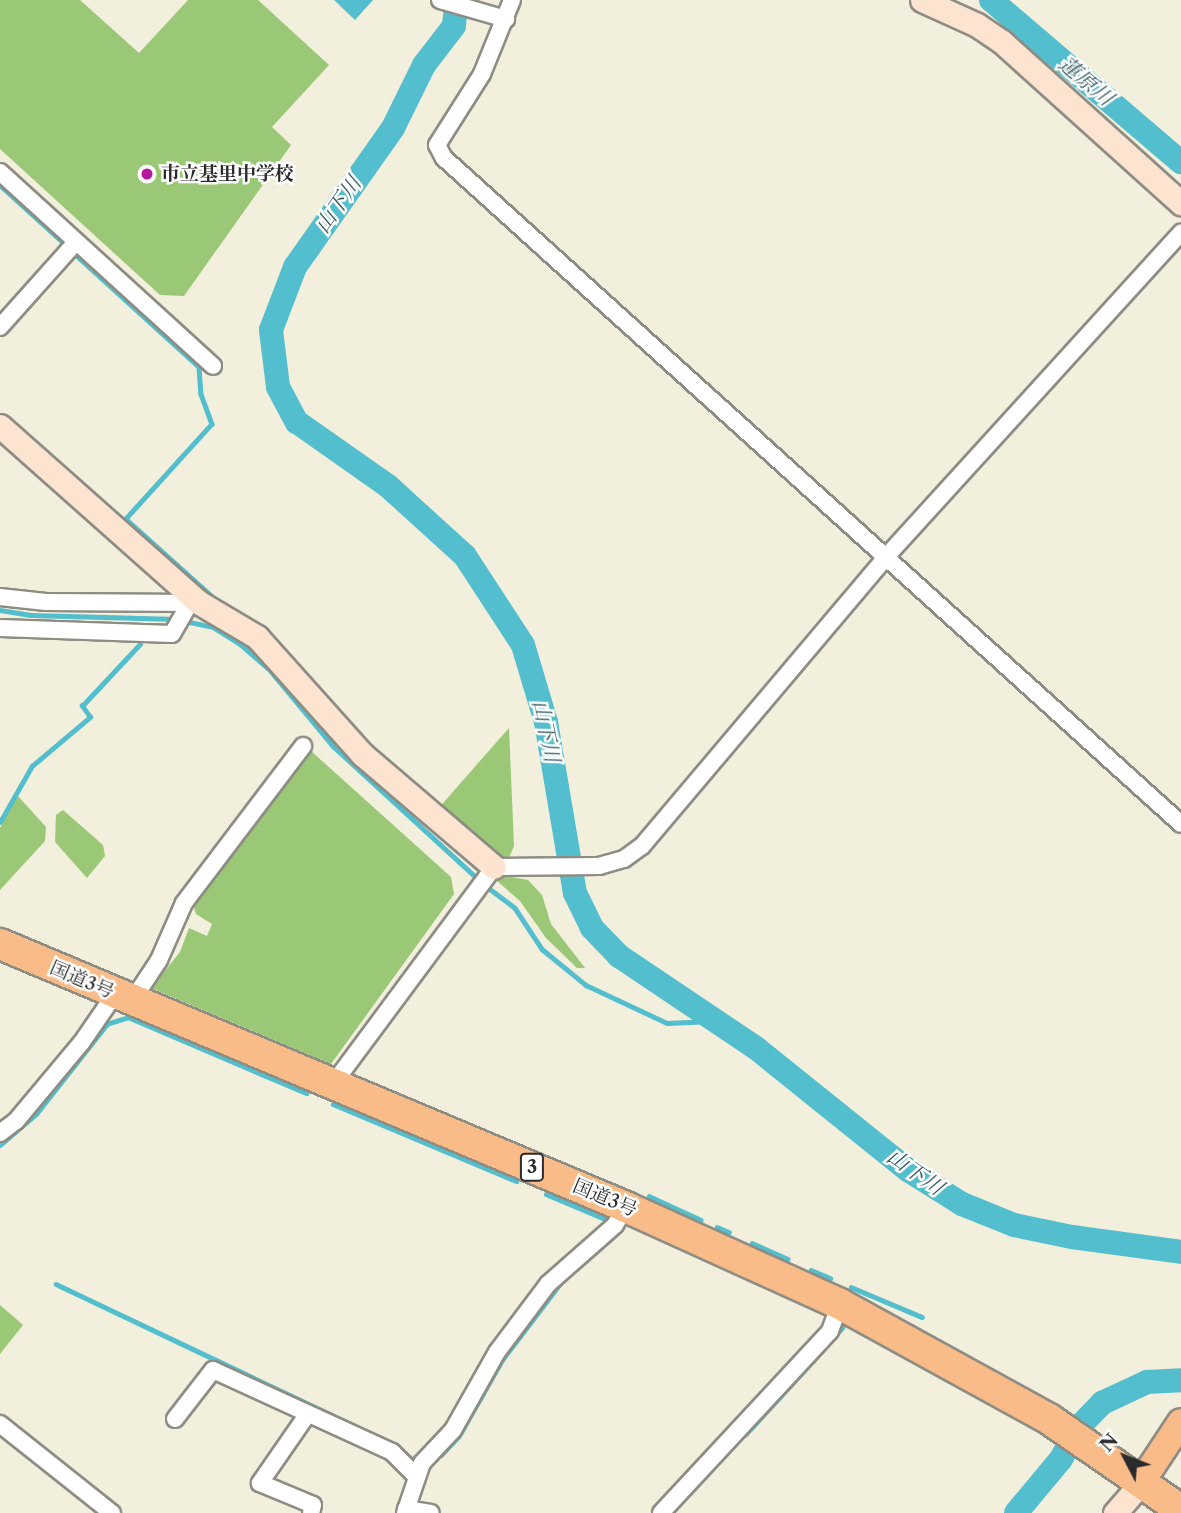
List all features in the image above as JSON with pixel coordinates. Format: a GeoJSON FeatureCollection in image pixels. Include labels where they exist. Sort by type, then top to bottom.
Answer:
{"type":"FeatureCollection","features":[{"type":"Feature","properties":{"kind":"highway","name":"国道3号"},"geometry":{"type":"LineString","coordinates":[[0,944],[123,998],[626,1207],[841,1304],[1049,1419],[1091,1445],[1140,1484],[1181,1510]]}},
{"type":"Feature","properties":{"kind":"main road"},"geometry":{"type":"LineString","coordinates":[[1140,1484],[1181,1422]]}},
{"type":"Feature","properties":{"kind":"street"},"geometry":{"type":"LineString","coordinates":[[440,0],[506,19]]}},
{"type":"Feature","properties":{"kind":"street"},"geometry":{"type":"LineString","coordinates":[[512,0],[482,74],[442,136],[439,152],[1181,824]]}},
{"type":"Feature","properties":{"kind":"street"},"geometry":{"type":"LineString","coordinates":[[922,0],[977,24],[1002,43],[1181,203]]}},
{"type":"Feature","properties":{"kind":"street"},"geometry":{"type":"LineString","coordinates":[[0,172],[213,366]]}},
{"type":"Feature","properties":{"kind":"street"},"geometry":{"type":"LineString","coordinates":[[0,426],[194,603],[257,637],[363,755],[494,867],[525,869],[599,866],[624,859],[649,839],[885,558],[1181,233]]}},
{"type":"Feature","properties":{"kind":"street"},"geometry":{"type":"LineString","coordinates":[[0,327],[76,242]]}},
{"type":"Feature","properties":{"kind":"street"},"geometry":{"type":"LineString","coordinates":[[0,597],[46,602],[194,603]]}},
{"type":"Feature","properties":{"kind":"street"},"geometry":{"type":"LineString","coordinates":[[0,628],[172,634],[194,603]]}},
{"type":"Feature","properties":{"kind":"street"},"geometry":{"type":"LineString","coordinates":[[0,1133],[159,960],[184,903],[303,747]]}},
{"type":"Feature","properties":{"kind":"street"},"geometry":{"type":"LineString","coordinates":[[333,1084],[494,867]]}},
{"type":"Feature","properties":{"kind":"street"},"geometry":{"type":"LineString","coordinates":[[430,1513],[405,1511],[422,1463],[453,1430],[497,1352],[548,1284],[615,1225],[626,1207]]}},
{"type":"Feature","properties":{"kind":"street"},"geometry":{"type":"LineString","coordinates":[[661,1513],[830,1331],[841,1304]]}},
{"type":"Feature","properties":{"kind":"street"},"geometry":{"type":"LineString","coordinates":[[175,1419],[213,1370],[392,1452],[417,1476]]}},
{"type":"Feature","properties":{"kind":"street"},"geometry":{"type":"LineString","coordinates":[[307,1415],[260,1483],[313,1505],[310,1513]]}},
{"type":"Feature","properties":{"kind":"street"},"geometry":{"type":"LineString","coordinates":[[0,1424],[112,1513]]}},
{"type":"Feature","properties":{"kind":"street"},"geometry":{"type":"LineString","coordinates":[[1115,1513],[1140,1484]]}},
{"type":"Feature","properties":{"kind":"green space","name":"市立基里中学校"},"geometry":{"type":"Polygon","coordinates":[[[0,0],[80,0],[139,53],[188,0],[258,0],[329,65],[272,127],[291,145],[184,296],[160,295],[0,149],[0,0]]]}},
{"type":"Feature","properties":{"kind":"green space"},"geometry":{"type":"Polygon","coordinates":[[[509,728],[514,846],[508,860],[495,856],[436,811],[509,728]]]}},
{"type":"Feature","properties":{"kind":"green space"},"geometry":{"type":"Polygon","coordinates":[[[311,751],[451,877],[454,894],[331,1064],[151,988],[180,952],[189,928],[207,936],[212,924],[196,914],[192,901],[311,751]]]}},
{"type":"Feature","properties":{"kind":"green space"},"geometry":{"type":"Polygon","coordinates":[[[17,795],[46,827],[45,841],[0,890],[0,828],[17,795]]]}},
{"type":"Feature","properties":{"kind":"green space"},"geometry":{"type":"Polygon","coordinates":[[[63,810],[103,845],[105,856],[87,878],[55,842],[56,815],[63,810]]]}},
{"type":"Feature","properties":{"kind":"green space"},"geometry":{"type":"Polygon","coordinates":[[[502,875],[528,880],[542,895],[551,924],[585,968],[577,968],[546,938],[520,901],[496,880],[502,875]]]}},
{"type":"Feature","properties":{"kind":"green space"},"geometry":{"type":"Polygon","coordinates":[[[0,1305],[23,1325],[0,1354],[0,1305]]]}},
{"type":"Feature","properties":{"kind":"water"},"geometry":{"type":"Polygon","coordinates":[[[334,0],[373,0],[355,20],[334,0]]]}},
{"type":"Feature","properties":{"kind":"waterway","name":"山下川"},"geometry":{"type":"LineString","coordinates":[[457,0],[454,26],[424,65],[393,128],[295,267],[271,330],[278,387],[297,422],[388,486],[465,556],[523,645],[546,722],[575,893],[592,928],[619,956],[756,1048],[908,1170],[962,1204],[1014,1225],[1072,1237],[1181,1252]]}},
{"type":"Feature","properties":{"kind":"waterway","name":"蓮原川"},"geometry":{"type":"LineString","coordinates":[[991,0],[1181,162]]}},
{"type":"Feature","properties":{"kind":"waterway"},"geometry":{"type":"LineString","coordinates":[[0,185],[64,243]]}},
{"type":"Feature","properties":{"kind":"waterway"},"geometry":{"type":"LineString","coordinates":[[76,255],[199,367],[201,394],[212,424],[126,519],[214,598]]}},
{"type":"Feature","properties":{"kind":"waterway"},"geometry":{"type":"LineString","coordinates":[[0,610],[31,615],[177,619]]}},
{"type":"Feature","properties":{"kind":"waterway"},"geometry":{"type":"LineString","coordinates":[[185,621],[213,627],[239,643],[270,670],[333,746],[479,880]]}},
{"type":"Feature","properties":{"kind":"waterway"},"geometry":{"type":"LineString","coordinates":[[0,822],[32,766],[90,717],[82,706],[140,644]]}},
{"type":"Feature","properties":{"kind":"waterway"},"geometry":{"type":"LineString","coordinates":[[486,886],[515,908],[542,949],[586,985],[667,1023],[712,1021]]}},
{"type":"Feature","properties":{"kind":"waterway"},"geometry":{"type":"LineString","coordinates":[[0,1145],[36,1114],[107,1024],[128,1017],[306,1093]]}},
{"type":"Feature","properties":{"kind":"waterway"},"geometry":{"type":"LineString","coordinates":[[333,1104],[516,1181]]}},
{"type":"Feature","properties":{"kind":"waterway"},"geometry":{"type":"LineString","coordinates":[[546,1194],[608,1220]]}},
{"type":"Feature","properties":{"kind":"waterway"},"geometry":{"type":"LineString","coordinates":[[649,1196],[701,1220]]}},
{"type":"Feature","properties":{"kind":"waterway"},"geometry":{"type":"LineString","coordinates":[[717,1227],[729,1232]]}},
{"type":"Feature","properties":{"kind":"waterway"},"geometry":{"type":"LineString","coordinates":[[582,1264],[612,1238]]}},
{"type":"Feature","properties":{"kind":"waterway"},"geometry":{"type":"LineString","coordinates":[[752,1243],[788,1259]]}},
{"type":"Feature","properties":{"kind":"waterway"},"geometry":{"type":"LineString","coordinates":[[811,1270],[830,1278]]}},
{"type":"Feature","properties":{"kind":"waterway"},"geometry":{"type":"LineString","coordinates":[[441,1455],[459,1436],[502,1360],[562,1281]]}},
{"type":"Feature","properties":{"kind":"waterway"},"geometry":{"type":"LineString","coordinates":[[56,1284],[381,1438]]}},
{"type":"Feature","properties":{"kind":"waterway"},"geometry":{"type":"LineString","coordinates":[[851,1287],[922,1317]]}},
{"type":"Feature","properties":{"kind":"waterway"},"geometry":{"type":"LineString","coordinates":[[835,1336],[842,1328]]}},
{"type":"Feature","properties":{"kind":"waterway"},"geometry":{"type":"LineString","coordinates":[[745,1435],[823,1350]]}},
{"type":"Feature","properties":{"kind":"waterway"},"geometry":{"type":"LineString","coordinates":[[1016,1513],[1061,1459],[1078,1428],[1102,1403],[1147,1382],[1181,1380]]}},
{"type":"Feature","properties":{"kind":"waterway"},"geometry":{"type":"LineString","coordinates":[[398,1447],[414,1461]]}},
{"type":"Feature","properties":{"kind":"place","name":"市立基里中学校"},"geometry":{"type":"Point","coordinates":[147,174]}}]}
